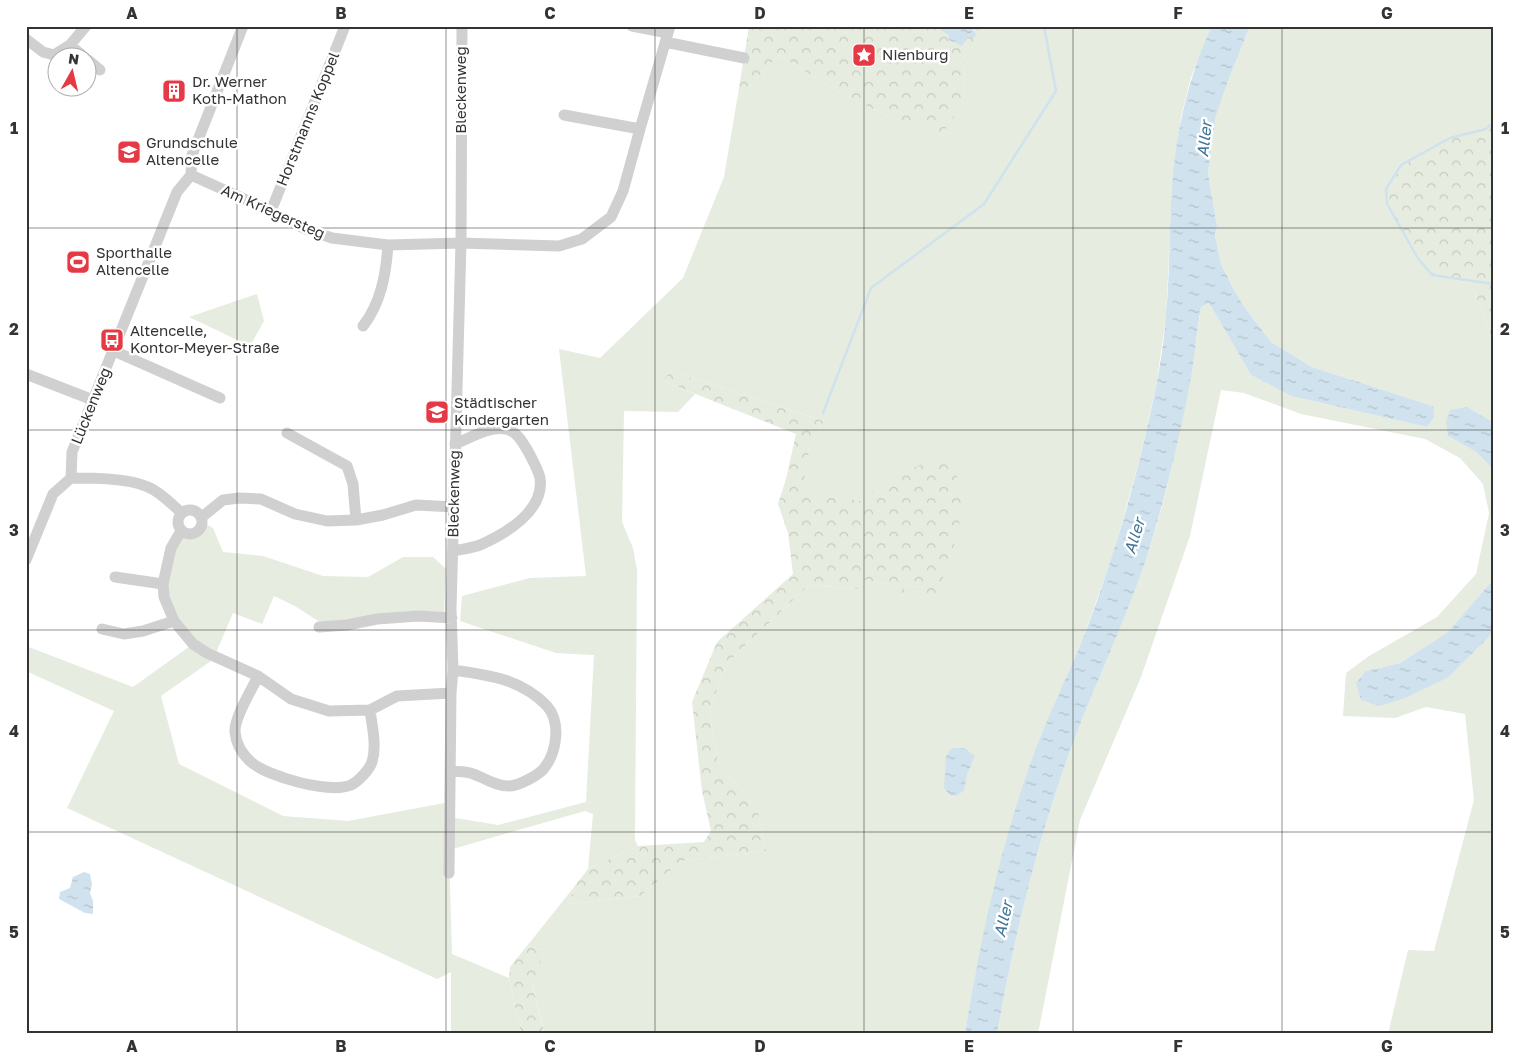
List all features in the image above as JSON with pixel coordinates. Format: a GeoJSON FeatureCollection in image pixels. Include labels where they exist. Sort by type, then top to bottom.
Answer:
{"type":"FeatureCollection","features":[{"type":"Feature","properties":{"kind":"street"},"geometry":{"type":"LineString","coordinates":[[26,39],[43,52],[54,54],[70,45],[86,26]]}},
{"type":"Feature","properties":{"kind":"street"},"geometry":{"type":"LineString","coordinates":[[191,175],[192,155],[243,26]]}},
{"type":"Feature","properties":{"kind":"street","name":"Horstmanns Koppel"},"geometry":{"type":"LineString","coordinates":[[271,211],[345,26]]}},
{"type":"Feature","properties":{"kind":"street","name":"Bleckenweg"},"geometry":{"type":"LineString","coordinates":[[449,872],[455,444],[461,243],[462,26]]}},
{"type":"Feature","properties":{"kind":"street"},"geometry":{"type":"LineString","coordinates":[[632,26],[668,34],[744,58]]}},
{"type":"Feature","properties":{"kind":"street","name":"Am Kriegersteg"},"geometry":{"type":"LineString","coordinates":[[191,175],[271,211],[303,228],[332,238],[388,245],[461,243],[559,246],[582,239],[610,217],[622,191],[668,34]]}},
{"type":"Feature","properties":{"kind":"street"},"geometry":{"type":"LineString","coordinates":[[70,45],[73,48]]}},
{"type":"Feature","properties":{"kind":"street"},"geometry":{"type":"LineString","coordinates":[[564,115],[640,129]]}},
{"type":"Feature","properties":{"kind":"street","name":"Lückenweg"},"geometry":{"type":"LineString","coordinates":[[71,478],[72,452],[92,400],[114,351],[177,192],[191,175]]}},
{"type":"Feature","properties":{"kind":"street"},"geometry":{"type":"LineString","coordinates":[[364,326],[371,316],[382,286],[388,245]]}},
{"type":"Feature","properties":{"kind":"street"},"geometry":{"type":"LineString","coordinates":[[114,351],[220,398]]}},
{"type":"Feature","properties":{"kind":"street"},"geometry":{"type":"LineString","coordinates":[[26,374],[92,400]]}},
{"type":"Feature","properties":{"kind":"street"},"geometry":{"type":"LineString","coordinates":[[454,551],[478,545],[499,535],[525,516],[534,506],[539,494],[540,479],[523,442],[517,434],[507,429],[493,429],[455,444]]}},
{"type":"Feature","properties":{"kind":"street"},"geometry":{"type":"LineString","coordinates":[[287,433],[347,466],[353,484],[356,520]]}},
{"type":"Feature","properties":{"kind":"street"},"geometry":{"type":"LineString","coordinates":[[26,560],[53,494],[71,478],[112,479],[147,486],[164,496],[182,514]]}},
{"type":"Feature","properties":{"kind":"street"},"geometry":{"type":"LineString","coordinates":[[202,517],[223,500],[239,498],[261,500],[294,514],[327,521],[356,520],[416,506],[454,507]]}},
{"type":"Feature","properties":{"kind":"street"},"geometry":{"type":"LineString","coordinates":[[193,510],[202,517],[203,525],[196,534],[188,535],[181,531],[178,524],[179,516],[185,511],[193,510]]}},
{"type":"Feature","properties":{"kind":"street"},"geometry":{"type":"LineString","coordinates":[[181,531],[170,548],[163,584],[164,597],[174,621],[193,644],[200,649],[258,676],[291,699],[329,711],[370,710],[397,696],[451,693]]}},
{"type":"Feature","properties":{"kind":"street"},"geometry":{"type":"LineString","coordinates":[[115,577],[163,584]]}},
{"type":"Feature","properties":{"kind":"street"},"geometry":{"type":"LineString","coordinates":[[319,627],[347,625],[377,619],[419,616],[452,618]]}},
{"type":"Feature","properties":{"kind":"street"},"geometry":{"type":"LineString","coordinates":[[102,629],[124,634],[143,631],[174,621]]}},
{"type":"Feature","properties":{"kind":"street"},"geometry":{"type":"LineString","coordinates":[[450,771],[471,773],[490,783],[510,786],[530,779],[545,768],[555,747],[556,723],[548,708],[530,691],[497,676],[453,670]]}},
{"type":"Feature","properties":{"kind":"street"},"geometry":{"type":"LineString","coordinates":[[258,676],[238,718],[235,731],[240,750],[251,762],[264,770],[301,783],[328,788],[351,785],[363,775],[372,763],[374,740],[370,710]]}},
{"type":"Feature","properties":{"kind":"green space"},"geometry":{"type":"Polygon","coordinates":[[[749,26],[981,26],[983,34],[965,55],[964,102],[942,134],[887,116],[838,92],[779,55],[737,100],[749,26]]]}},
{"type":"Feature","properties":{"kind":"green space"},"geometry":{"type":"Polygon","coordinates":[[[981,26],[1212,26],[1191,77],[1181,117],[1172,188],[1166,318],[1156,386],[1140,458],[1113,555],[1084,635],[1033,757],[975,976],[965,1034],[545,1034],[532,984],[545,950],[527,946],[574,887],[569,904],[640,896],[682,861],[766,851],[758,811],[718,762],[709,711],[728,662],[809,585],[858,589],[860,579],[888,584],[903,597],[905,585],[920,587],[937,596],[883,482],[860,502],[801,492],[810,446],[824,421],[670,371],[663,381],[695,394],[678,412],[624,411],[622,522],[633,548],[637,570],[635,840],[638,846],[588,869],[593,814],[585,811],[449,850],[452,954],[509,978],[521,1034],[451,1034],[451,972],[437,979],[67,808],[114,711],[26,671],[26,646],[133,687],[193,644],[165,597],[165,571],[182,538],[197,536],[206,524],[213,528],[223,552],[263,556],[323,576],[368,577],[403,557],[433,557],[446,569],[444,613],[347,624],[318,621],[295,606],[274,596],[262,624],[233,613],[211,661],[161,696],[179,764],[283,816],[348,821],[450,802],[449,817],[498,825],[586,802],[594,655],[556,653],[460,621],[462,596],[530,578],[586,576],[559,349],[600,358],[683,278],[724,177],[737,100],[779,55],[838,92],[887,116],[942,133],[964,102],[965,55],[983,34],[981,26]]]}},
{"type":"Feature","properties":{"kind":"green space"},"geometry":{"type":"Polygon","coordinates":[[[1250,26],[1493,26],[1493,122],[1485,129],[1449,138],[1399,165],[1385,189],[1386,205],[1416,258],[1431,275],[1471,283],[1493,341],[1493,422],[1467,407],[1448,436],[1476,452],[1493,469],[1493,575],[1491,582],[1448,632],[1400,663],[1366,671],[1449,677],[1493,633],[1493,1034],[1388,1034],[1408,950],[1434,951],[1474,800],[1465,714],[1426,707],[1395,718],[1343,716],[1346,673],[1369,656],[1437,617],[1476,574],[1489,513],[1483,484],[1460,458],[1425,439],[1301,414],[1244,393],[1221,390],[1190,536],[1141,677],[1080,820],[1038,1034],[997,1034],[1019,926],[1037,855],[1058,785],[1137,584],[1156,529],[1179,435],[1201,307],[1209,303],[1251,375],[1291,396],[1427,427],[1433,406],[1312,367],[1271,342],[1243,305],[1221,264],[1215,235],[1217,226],[1208,173],[1216,116],[1250,26]]]}},
{"type":"Feature","properties":{"kind":"green space"},"geometry":{"type":"Polygon","coordinates":[[[1493,122],[1493,341],[1471,283],[1431,275],[1416,258],[1386,205],[1385,189],[1399,165],[1449,138],[1485,129],[1493,122]]]}},
{"type":"Feature","properties":{"kind":"green space"},"geometry":{"type":"Polygon","coordinates":[[[257,294],[264,321],[250,346],[189,317],[257,294]]]}},
{"type":"Feature","properties":{"kind":"green space"},"geometry":{"type":"Polygon","coordinates":[[[670,371],[824,421],[810,446],[802,492],[860,501],[883,482],[943,454],[964,488],[958,534],[937,596],[922,596],[920,587],[905,585],[903,598],[891,594],[888,584],[860,579],[859,589],[809,585],[728,662],[709,711],[718,762],[758,811],[766,851],[682,861],[640,896],[569,904],[574,887],[588,869],[638,846],[704,842],[711,831],[702,791],[692,702],[717,642],[793,574],[788,533],[778,504],[786,479],[796,434],[663,381],[670,371]]]}},
{"type":"Feature","properties":{"kind":"green space"},"geometry":{"type":"Polygon","coordinates":[[[527,946],[545,950],[532,985],[545,1034],[521,1034],[509,978],[510,967],[527,946]]]}},
{"type":"Feature","properties":{"kind":"water"},"geometry":{"type":"Polygon","coordinates":[[[950,26],[962,26],[972,29],[976,35],[973,39],[969,35],[962,46],[949,40],[949,35],[942,31],[941,27],[948,29],[950,26]]]}},
{"type":"Feature","properties":{"kind":"water","name":"Aller"},"geometry":{"type":"Polygon","coordinates":[[[1212,26],[1250,26],[1216,116],[1208,173],[1217,226],[1215,235],[1221,264],[1233,288],[1243,305],[1271,342],[1312,367],[1433,406],[1434,417],[1427,427],[1291,396],[1251,375],[1209,303],[1201,307],[1188,395],[1160,514],[1146,560],[1079,727],[1047,820],[1019,926],[997,1034],[965,1034],[984,929],[1010,826],[1032,759],[1101,590],[1122,525],[1140,458],[1162,350],[1168,282],[1172,188],[1180,126],[1196,65],[1212,26]]]}},
{"type":"Feature","properties":{"kind":"water"},"geometry":{"type":"Polygon","coordinates":[[[1467,407],[1493,422],[1493,469],[1476,452],[1448,436],[1446,422],[1450,410],[1467,407]]]}},
{"type":"Feature","properties":{"kind":"water"},"geometry":{"type":"Polygon","coordinates":[[[1493,575],[1493,633],[1449,677],[1405,698],[1379,706],[1361,700],[1356,683],[1366,671],[1400,663],[1448,632],[1491,582],[1493,575]]]}},
{"type":"Feature","properties":{"kind":"water"},"geometry":{"type":"Polygon","coordinates":[[[952,748],[964,748],[975,756],[967,774],[964,790],[957,796],[950,795],[944,788],[946,756],[952,748]]]}},
{"type":"Feature","properties":{"kind":"water"},"geometry":{"type":"Polygon","coordinates":[[[84,872],[90,874],[93,914],[85,913],[59,899],[60,892],[70,888],[73,877],[84,872]]]}},
{"type":"Feature","properties":{"kind":"waterway"},"geometry":{"type":"LineString","coordinates":[[823,413],[871,288],[984,204],[1056,91],[1044,26]]}},
{"type":"Feature","properties":{"kind":"waterway"},"geometry":{"type":"LineString","coordinates":[[1493,123],[1486,129],[1450,138],[1401,165],[1386,189],[1387,204],[1417,257],[1432,275],[1493,284]]}},
{"type":"Feature","properties":{"kind":"place","name":"Nienburg"},"geometry":{"type":"Point","coordinates":[864,55]}},
{"type":"Feature","properties":{"kind":"place","name":"Dr. Werner Koth-Mathon"},"geometry":{"type":"Point","coordinates":[174,91]}},
{"type":"Feature","properties":{"kind":"place","name":"Grundschule Altencelle"},"geometry":{"type":"Point","coordinates":[129,152]}},
{"type":"Feature","properties":{"kind":"place","name":"Sporthalle Altencelle"},"geometry":{"type":"Point","coordinates":[78,262]}},
{"type":"Feature","properties":{"kind":"place","name":"Altencelle, Kontor-Meyer-Straße"},"geometry":{"type":"Point","coordinates":[112,340]}},
{"type":"Feature","properties":{"kind":"place","name":"Städtischer Kindergarten"},"geometry":{"type":"Point","coordinates":[437,412]}}]}
